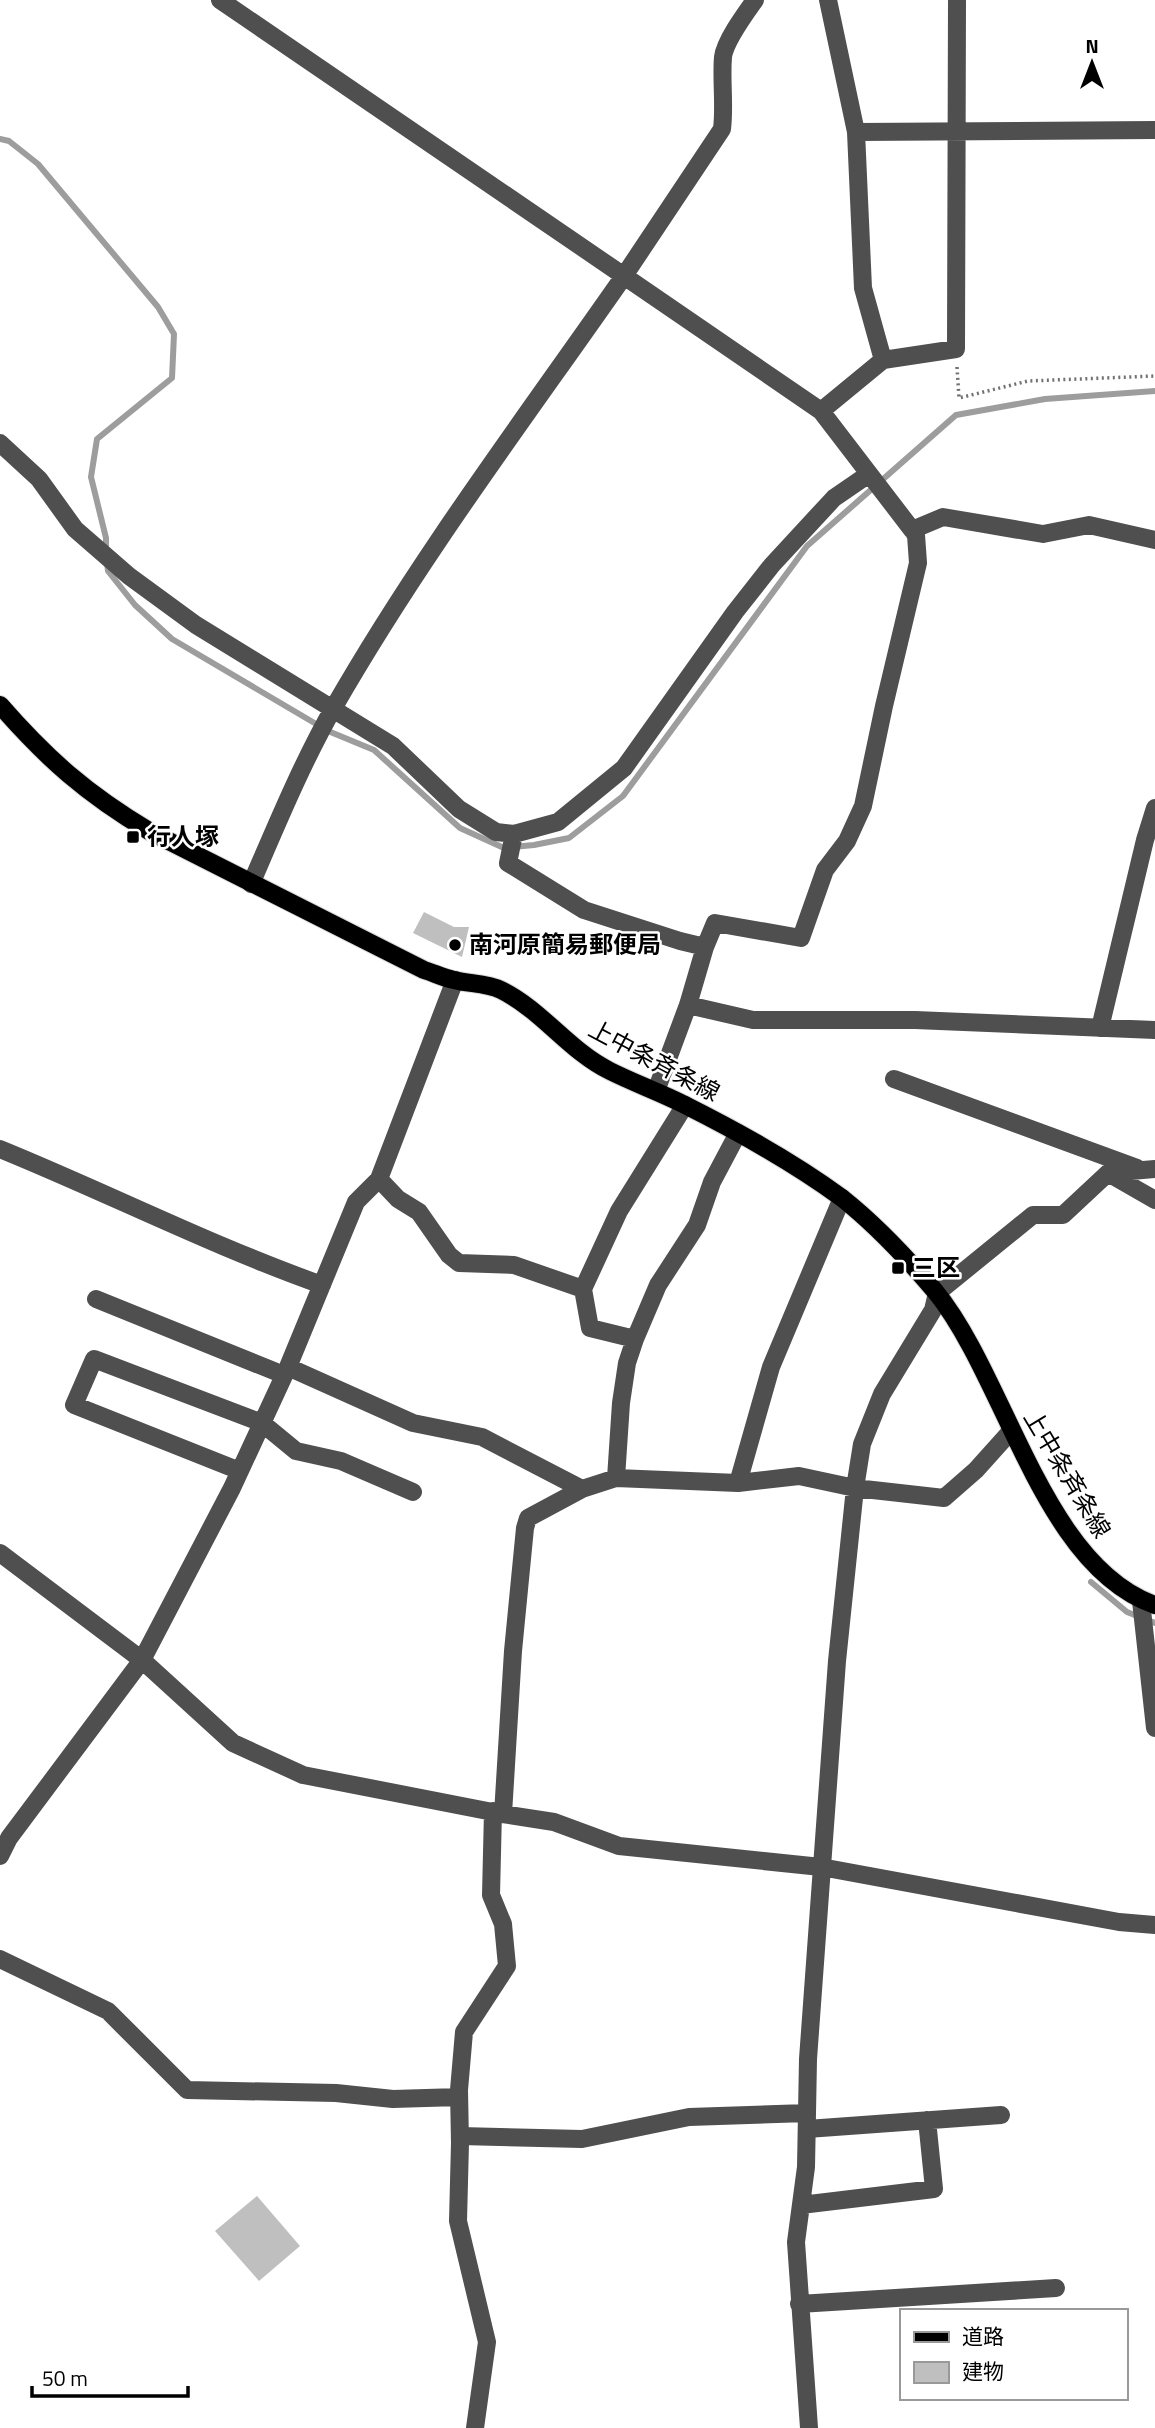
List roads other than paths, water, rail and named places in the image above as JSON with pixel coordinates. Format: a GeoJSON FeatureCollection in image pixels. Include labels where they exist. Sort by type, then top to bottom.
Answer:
{"type":"FeatureCollection","features":[{"type":"Feature","properties":{"kind":"main road","name":"上中条斉条線"},"geometry":{"type":"LineString","coordinates":[[0,705],[31,741],[71,778],[107,806],[149,831],[424,970],[455,980],[498,988],[516,999],[580,1054],[738,1133],[842,1198],[892,1242],[937,1293],[965,1335],[988,1378],[1011,1431],[1072,1536],[1093,1564],[1112,1582],[1148,1603]]}},
{"type":"Feature","properties":{"kind":"street"},"geometry":{"type":"LineString","coordinates":[[220,0],[239,5],[821,411],[916,535],[918,562],[863,806],[847,841],[825,870],[800,938],[715,923],[656,1091]]}},
{"type":"Feature","properties":{"kind":"street"},"geometry":{"type":"LineString","coordinates":[[251,884],[300,773],[334,708],[403,594],[624,276],[722,129],[723,55],[755,0]]}},
{"type":"Feature","properties":{"kind":"street"},"geometry":{"type":"LineString","coordinates":[[828,0],[856,132],[863,288],[883,360]]}},
{"type":"Feature","properties":{"kind":"street"},"geometry":{"type":"LineString","coordinates":[[821,411],[883,360],[956,349],[957,0]]}},
{"type":"Feature","properties":{"kind":"street"},"geometry":{"type":"LineString","coordinates":[[856,132],[1155,130]]}},
{"type":"Feature","properties":{"kind":"street"},"geometry":{"type":"LineString","coordinates":[[0,443],[39,479],[75,529],[129,576],[196,625],[393,746],[459,809],[496,832],[514,834],[558,822],[624,768],[735,612],[772,565],[834,498],[869,474]]}},
{"type":"Feature","properties":{"kind":"street"},"geometry":{"type":"LineString","coordinates":[[912,530],[943,517],[1043,534],[1089,526],[1155,541]]}},
{"type":"Feature","properties":{"kind":"street"},"geometry":{"type":"LineString","coordinates":[[1100,1028],[1155,808]]}},
{"type":"Feature","properties":{"kind":"street"},"geometry":{"type":"LineString","coordinates":[[514,834],[508,863],[584,910],[705,947]]}},
{"type":"Feature","properties":{"kind":"street"},"geometry":{"type":"LineString","coordinates":[[0,1856],[9,1838],[142,1660],[240,1471],[286,1371],[356,1202],[379,1179],[455,980]]}},
{"type":"Feature","properties":{"kind":"street"},"geometry":{"type":"LineString","coordinates":[[688,1005],[752,1020],[915,1020],[1155,1030]]}},
{"type":"Feature","properties":{"kind":"street"},"geometry":{"type":"LineString","coordinates":[[894,1079],[1149,1169]]}},
{"type":"Feature","properties":{"kind":"street"},"geometry":{"type":"LineString","coordinates":[[635,1339],[590,1328],[583,1289],[619,1211],[685,1105]]}},
{"type":"Feature","properties":{"kind":"street"},"geometry":{"type":"LineString","coordinates":[[616,1478],[627,1363],[635,1339],[659,1285],[697,1225],[712,1182],[738,1133]]}},
{"type":"Feature","properties":{"kind":"street"},"geometry":{"type":"LineString","coordinates":[[0,1149],[89,1185],[183,1231],[321,1285]]}},
{"type":"Feature","properties":{"kind":"street"},"geometry":{"type":"LineString","coordinates":[[809,2428],[796,2242],[806,2167],[808,2059],[837,1661],[862,1444],[882,1394],[933,1310],[937,1293],[1033,1215],[1063,1215],[1108,1174],[1149,1169]]}},
{"type":"Feature","properties":{"kind":"street"},"geometry":{"type":"LineString","coordinates":[[1108,1174],[1155,1200]]}},
{"type":"Feature","properties":{"kind":"street"},"geometry":{"type":"LineString","coordinates":[[379,1179],[398,1199],[419,1212],[449,1255],[459,1262],[514,1265],[583,1289]]}},
{"type":"Feature","properties":{"kind":"street"},"geometry":{"type":"LineString","coordinates":[[738,1483],[771,1367],[842,1198]]}},
{"type":"Feature","properties":{"kind":"street"},"geometry":{"type":"LineString","coordinates":[[96,1299],[286,1371],[413,1423],[482,1437],[582,1489]]}},
{"type":"Feature","properties":{"kind":"street"},"geometry":{"type":"LineString","coordinates":[[240,1471],[74,1405],[94,1359],[262,1423],[296,1451],[341,1461],[413,1492]]}},
{"type":"Feature","properties":{"kind":"street"},"geometry":{"type":"LineString","coordinates":[[475,2428],[487,2342],[458,2221],[459,2096],[464,2032],[507,1966],[503,1924],[491,1895],[524,1528],[528,1518],[582,1489],[616,1478],[738,1483],[799,1476],[855,1488],[944,1498],[976,1470],[1011,1431]]}},
{"type":"Feature","properties":{"kind":"street"},"geometry":{"type":"LineString","coordinates":[[0,1553],[142,1660],[233,1742],[303,1775],[554,1822],[620,1846],[821,1867],[1119,1922],[1155,1925]]}},
{"type":"Feature","properties":{"kind":"street"},"geometry":{"type":"LineString","coordinates":[[1148,1603],[1155,1728]]}},
{"type":"Feature","properties":{"kind":"street"},"geometry":{"type":"LineString","coordinates":[[0,1959],[108,2011],[187,2090],[336,2093],[393,2099],[459,2096]]}},
{"type":"Feature","properties":{"kind":"street"},"geometry":{"type":"LineString","coordinates":[[460,2136],[582,2139],[689,2117],[807,2121],[928,2120],[1001,2115]]}},
{"type":"Feature","properties":{"kind":"street"},"geometry":{"type":"LineString","coordinates":[[801,2205],[934,2189],[928,2120]]}},
{"type":"Feature","properties":{"kind":"street"},"geometry":{"type":"LineString","coordinates":[[799,2304],[1056,2288]]}},
{"type":"Feature","properties":{"kind":"waterway"},"geometry":{"type":"LineString","coordinates":[[0,139],[9,141],[38,164],[158,307],[174,334],[172,378],[97,439],[91,477],[106,538],[106,551]]}},
{"type":"Feature","properties":{"kind":"waterway"},"geometry":{"type":"LineString","coordinates":[[107,562],[108,571],[135,605],[172,639],[328,731],[374,750],[460,828],[504,848],[534,845],[569,838],[623,796],[807,546],[956,415],[1045,399],[1155,391]]}},
{"type":"Feature","properties":{"kind":"waterway"},"geometry":{"type":"LineString","coordinates":[[1091,1582],[1127,1612],[1155,1623]]}},
{"type":"Feature","properties":{"kind":"place","name":"行人塚"},"geometry":{"type":"Point","coordinates":[133,837]}},
{"type":"Feature","properties":{"kind":"place","name":"南河原簡易郵便局"},"geometry":{"type":"Point","coordinates":[455,945]}},
{"type":"Feature","properties":{"kind":"place","name":"三区"},"geometry":{"type":"Point","coordinates":[898,1268]}}]}
